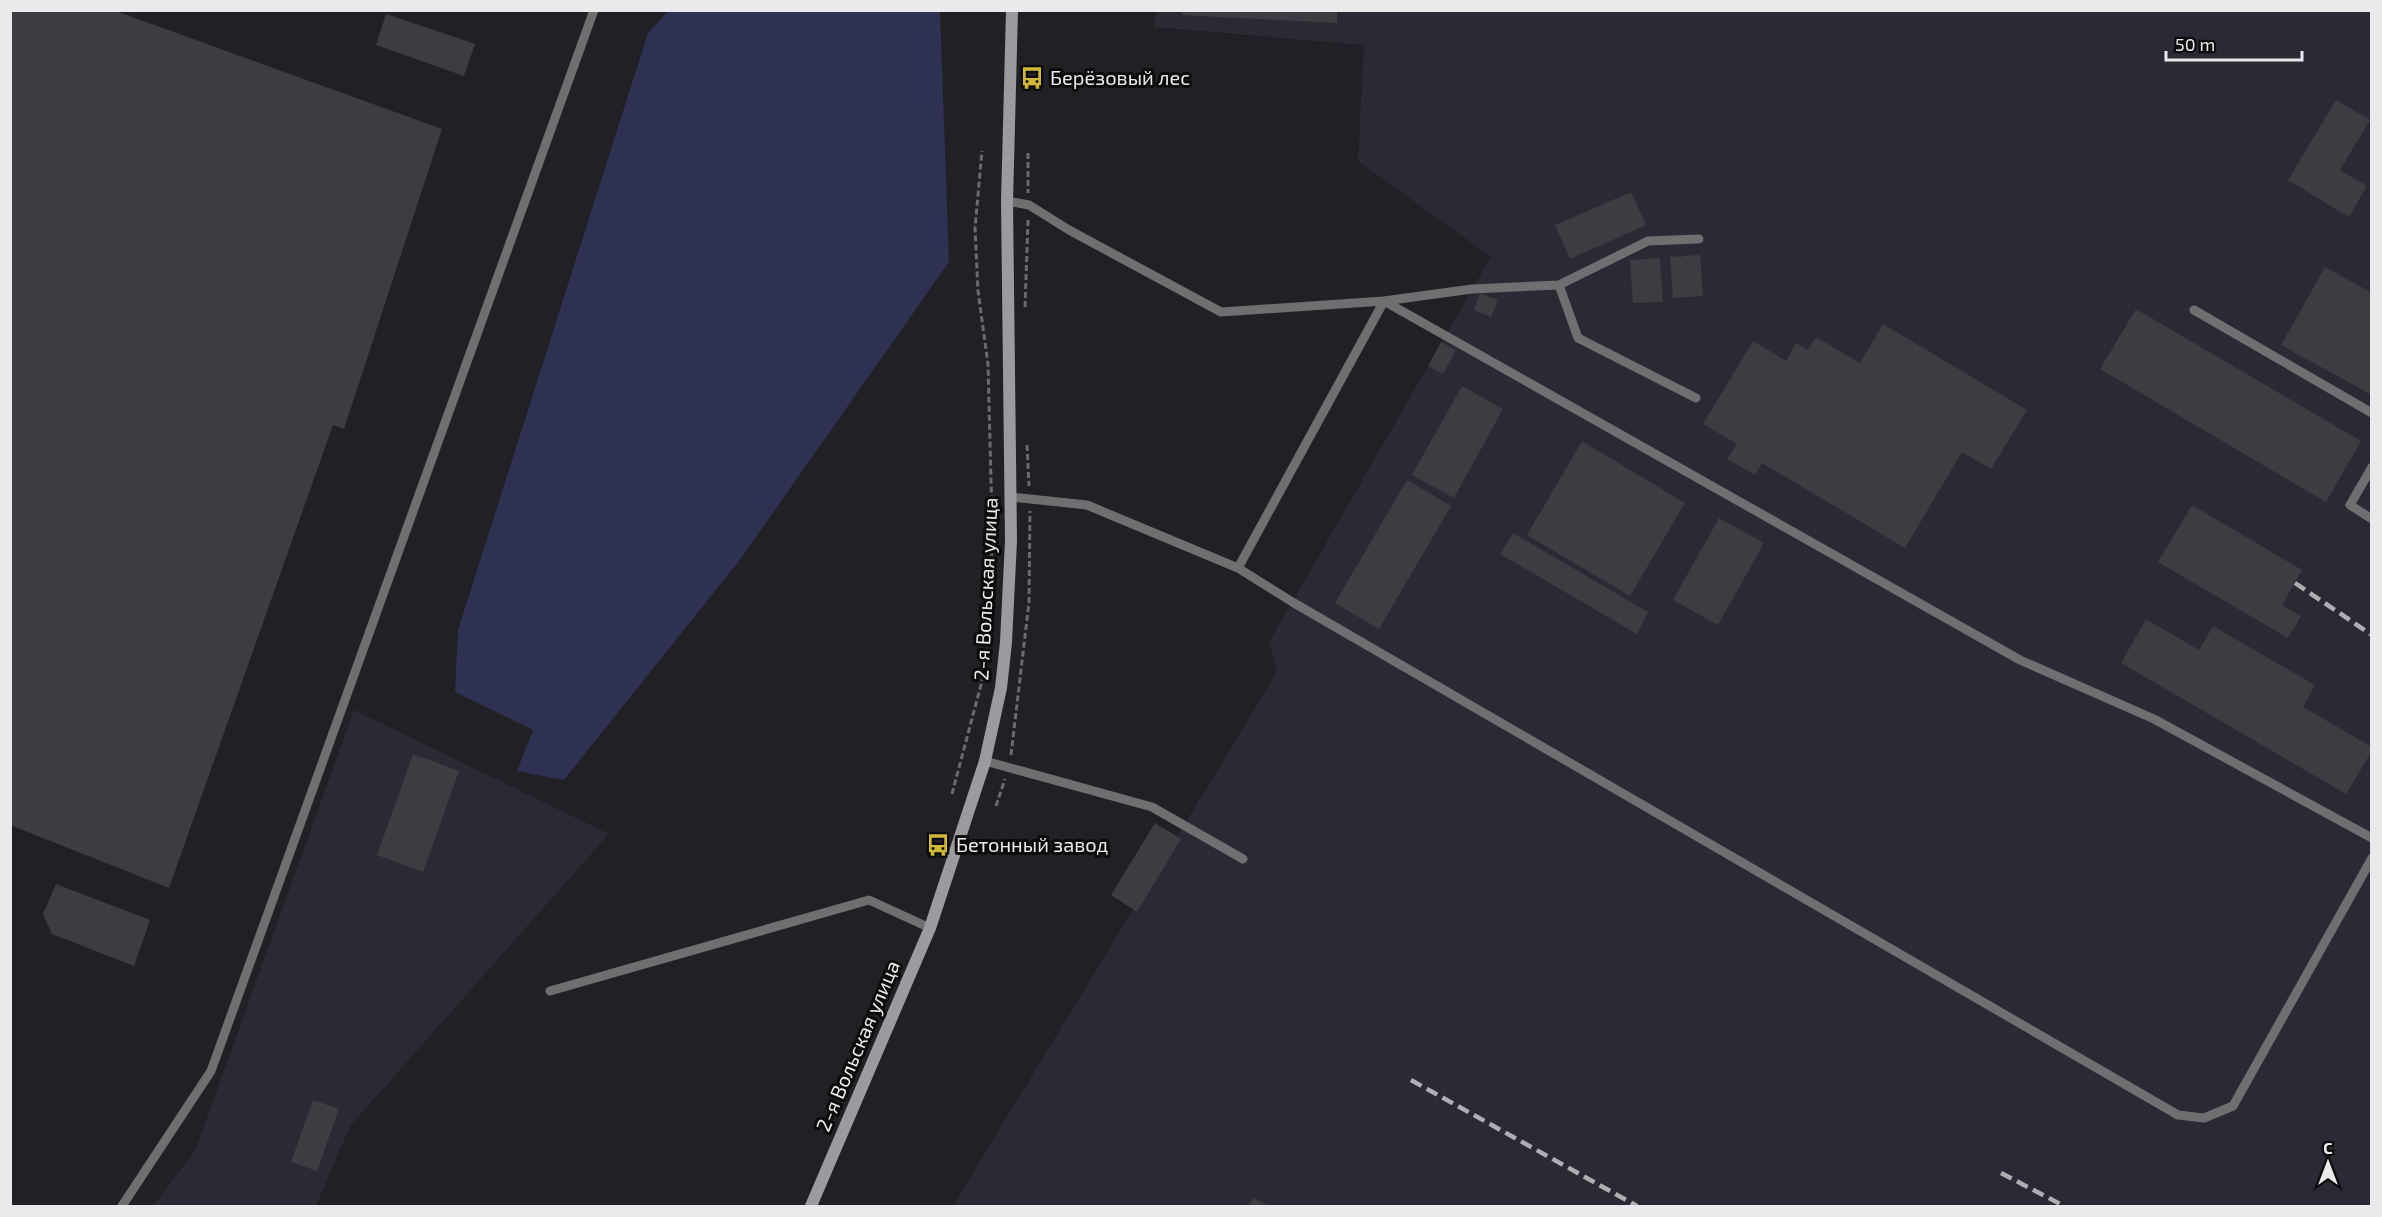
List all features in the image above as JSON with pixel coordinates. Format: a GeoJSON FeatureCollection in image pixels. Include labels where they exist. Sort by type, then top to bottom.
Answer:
{"type":"FeatureCollection","features":[{"type":"Feature","properties":{"kind":"main road","name":"2-я Вольская улица"},"geometry":{"type":"LineString","coordinates":[[811,1206],[930,928],[985,761],[1001,688],[1006,642],[1011,497],[1007,201],[1012,10]]}},
{"type":"Feature","properties":{"kind":"lane"},"geometry":{"type":"LineString","coordinates":[[122,1206],[211,1071],[594,10]]}},
{"type":"Feature","properties":{"kind":"lane"},"geometry":{"type":"LineString","coordinates":[[1007,201],[1029,205],[1069,230],[1221,312],[1384,301],[1472,289],[1559,285],[1648,242],[1699,239]]}},
{"type":"Feature","properties":{"kind":"lane"},"geometry":{"type":"LineString","coordinates":[[1559,285],[1578,338],[1696,398]]}},
{"type":"Feature","properties":{"kind":"lane"},"geometry":{"type":"LineString","coordinates":[[1238,568],[1384,301]]}},
{"type":"Feature","properties":{"kind":"lane"},"geometry":{"type":"LineString","coordinates":[[1384,301],[2020,660],[2154,719],[2372,838]]}},
{"type":"Feature","properties":{"kind":"lane"},"geometry":{"type":"LineString","coordinates":[[2194,310],[2372,413]]}},
{"type":"Feature","properties":{"kind":"lane"},"geometry":{"type":"LineString","coordinates":[[2372,467],[2350,505],[2372,519]]}},
{"type":"Feature","properties":{"kind":"lane"},"geometry":{"type":"LineString","coordinates":[[1011,497],[1087,505],[1238,568],[1293,603],[2178,1115],[2204,1118],[2233,1106],[2372,858]]}},
{"type":"Feature","properties":{"kind":"lane"},"geometry":{"type":"LineString","coordinates":[[985,761],[1152,807],[1243,859]]}},
{"type":"Feature","properties":{"kind":"lane"},"geometry":{"type":"LineString","coordinates":[[550,991],[869,900],[930,928]]}},
{"type":"Feature","properties":{"kind":"path"},"geometry":{"type":"LineString","coordinates":[[952,794],[986,666],[991,601],[992,520],[988,364],[978,291],[975,228],[982,151]]}},
{"type":"Feature","properties":{"kind":"shaded area"},"geometry":{"type":"Polygon","coordinates":[[[668,11],[940,11],[949,262],[739,561],[564,780],[517,771],[533,730],[455,692],[458,630],[648,33],[668,11]]]}},
{"type":"Feature","properties":{"kind":"shaded area"},"geometry":{"type":"Polygon","coordinates":[[[1156,11],[2371,11],[2371,1206],[953,1206],[1277,672],[1269,642],[1491,257],[1358,161],[1364,45],[1154,27],[1156,11]]]}},
{"type":"Feature","properties":{"kind":"shaded area"},"geometry":{"type":"Polygon","coordinates":[[[354,710],[609,834],[350,1126],[316,1206],[153,1206],[195,1151],[354,710]]]}},
{"type":"Feature","properties":{"kind":"building"},"geometry":{"type":"Polygon","coordinates":[[[10,10],[113,10],[442,129],[344,429],[333,425],[169,888],[10,825],[10,10]]]}},
{"type":"Feature","properties":{"kind":"building"},"geometry":{"type":"Polygon","coordinates":[[[1182,10],[1337,10],[1337,23],[1182,15],[1182,10]]]}},
{"type":"Feature","properties":{"kind":"building"},"geometry":{"type":"Polygon","coordinates":[[[386,14],[475,44],[464,76],[376,45],[386,14]]]}},
{"type":"Feature","properties":{"kind":"building"},"geometry":{"type":"Polygon","coordinates":[[[2336,100],[2370,120],[2340,170],[2367,186],[2349,217],[2288,180],[2336,100]]]}},
{"type":"Feature","properties":{"kind":"building"},"geometry":{"type":"Polygon","coordinates":[[[1631,192],[1646,225],[1570,259],[1555,225],[1631,192]]]}},
{"type":"Feature","properties":{"kind":"building"},"geometry":{"type":"Polygon","coordinates":[[[1700,255],[1703,296],[1673,298],[1670,257],[1700,255]]]}},
{"type":"Feature","properties":{"kind":"building"},"geometry":{"type":"Polygon","coordinates":[[[1660,258],[1663,302],[1633,303],[1630,260],[1660,258]]]}},
{"type":"Feature","properties":{"kind":"building"},"geometry":{"type":"Polygon","coordinates":[[[2325,267],[2372,293],[2372,395],[2281,345],[2325,267]]]}},
{"type":"Feature","properties":{"kind":"building"},"geometry":{"type":"Polygon","coordinates":[[[1480,293],[1498,300],[1491,317],[1474,310],[1480,293]]]}},
{"type":"Feature","properties":{"kind":"building"},"geometry":{"type":"Polygon","coordinates":[[[2136,309],[2361,441],[2326,502],[2100,369],[2136,309]]]}},
{"type":"Feature","properties":{"kind":"building"},"geometry":{"type":"Polygon","coordinates":[[[1883,324],[2027,410],[1991,469],[1962,452],[1905,548],[1762,463],[1755,475],[1727,459],[1737,444],[1703,424],[1753,341],[1786,361],[1796,343],[1808,350],[1816,337],[1860,363],[1883,324]]]}},
{"type":"Feature","properties":{"kind":"building"},"geometry":{"type":"Polygon","coordinates":[[[1441,342],[1456,350],[1443,374],[1428,366],[1441,342]]]}},
{"type":"Feature","properties":{"kind":"building"},"geometry":{"type":"Polygon","coordinates":[[[1462,386],[1503,409],[1454,498],[1412,475],[1462,386]]]}},
{"type":"Feature","properties":{"kind":"building"},"geometry":{"type":"Polygon","coordinates":[[[1582,441],[1685,503],[1630,596],[1527,535],[1582,441]]]}},
{"type":"Feature","properties":{"kind":"building"},"geometry":{"type":"Polygon","coordinates":[[[1407,480],[1451,506],[1379,629],[1335,603],[1407,480]]]}},
{"type":"Feature","properties":{"kind":"building"},"geometry":{"type":"Polygon","coordinates":[[[2192,505],[2302,570],[2282,605],[2301,616],[2288,638],[2158,562],[2192,505]]]}},
{"type":"Feature","properties":{"kind":"building"},"geometry":{"type":"Polygon","coordinates":[[[1719,518],[1764,543],[1718,625],[1673,600],[1719,518]]]}},
{"type":"Feature","properties":{"kind":"building"},"geometry":{"type":"Polygon","coordinates":[[[1513,533],[1648,612],[1637,634],[1500,554],[1513,533]]]}},
{"type":"Feature","properties":{"kind":"building"},"geometry":{"type":"Polygon","coordinates":[[[2146,619],[2199,650],[2213,626],[2315,685],[2303,707],[2372,747],[2372,751],[2346,794],[2121,663],[2146,619]]]}},
{"type":"Feature","properties":{"kind":"building"},"geometry":{"type":"Polygon","coordinates":[[[413,754],[459,771],[423,872],[377,855],[413,754]]]}},
{"type":"Feature","properties":{"kind":"building"},"geometry":{"type":"Polygon","coordinates":[[[1155,823],[1181,839],[1137,912],[1111,895],[1155,823]]]}},
{"type":"Feature","properties":{"kind":"building"},"geometry":{"type":"Polygon","coordinates":[[[56,884],[150,920],[134,966],[52,934],[43,914],[56,884]]]}},
{"type":"Feature","properties":{"kind":"building"},"geometry":{"type":"Polygon","coordinates":[[[313,1100],[339,1109],[317,1171],[291,1162],[313,1100]]]}},
{"type":"Feature","properties":{"kind":"building"},"geometry":{"type":"Polygon","coordinates":[[[1253,1198],[1269,1206],[1248,1206],[1253,1198]]]}},
{"type":"Feature","properties":{"kind":"railway"},"geometry":{"type":"LineString","coordinates":[[2295,583],[2372,635]]}},
{"type":"Feature","properties":{"kind":"railway"},"geometry":{"type":"LineString","coordinates":[[1411,1080],[1637,1206]]}},
{"type":"Feature","properties":{"kind":"railway"},"geometry":{"type":"LineString","coordinates":[[2001,1173],[2064,1206]]}},
{"type":"Feature","properties":{"kind":"place","name":"Берёзовый лес"},"geometry":{"type":"Point","coordinates":[1032,78]}},
{"type":"Feature","properties":{"kind":"place","name":"Бетонный завод"},"geometry":{"type":"Point","coordinates":[938,845]}}]}
